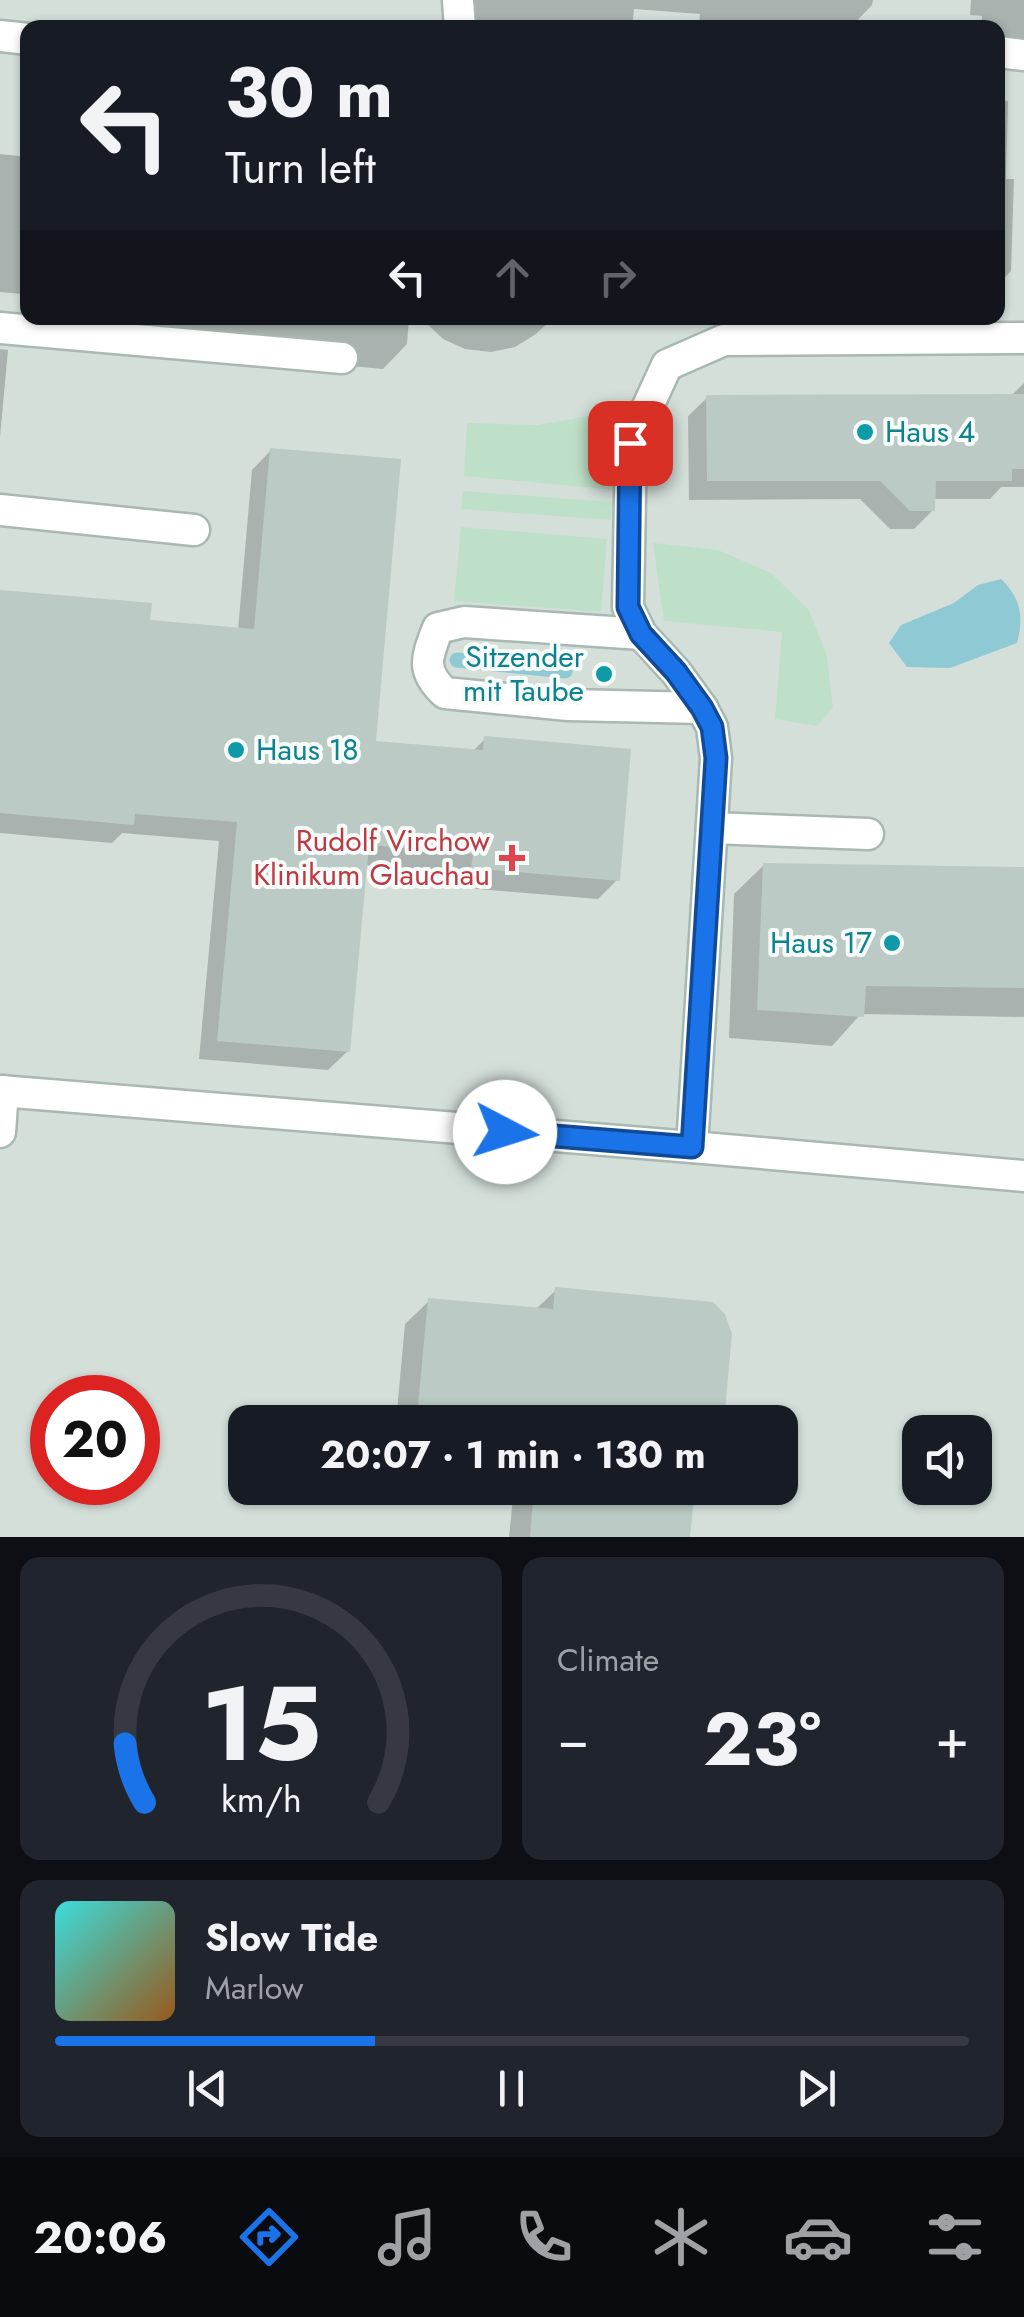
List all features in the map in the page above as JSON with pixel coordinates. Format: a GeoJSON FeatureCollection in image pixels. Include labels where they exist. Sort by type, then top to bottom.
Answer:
{"type":"FeatureCollection","features":[{"type":"Feature","properties":{"kind":"lane"},"geometry":{"type":"LineString","coordinates":[[0,328],[342,358]]}},
{"type":"Feature","properties":{"kind":"lane"},"geometry":{"type":"LineString","coordinates":[[692,1147],[716,758],[712,727],[702,708],[641,634],[628,607],[630,443],[667,365],[724,340],[1024,338]]}},
{"type":"Feature","properties":{"kind":"lane"},"geometry":{"type":"LineString","coordinates":[[0,510],[194,530]]}},
{"type":"Feature","properties":{"kind":"lane"},"geometry":{"type":"LineString","coordinates":[[641,634],[464,622],[438,628],[426,658],[430,679],[445,693],[568,704],[702,708]]}},
{"type":"Feature","properties":{"kind":"lane"},"geometry":{"type":"LineString","coordinates":[[712,828],[868,834]]}},
{"type":"Feature","properties":{"kind":"lane"},"geometry":{"type":"LineString","coordinates":[[0,1132],[1,1091],[1024,1176]]}},
{"type":"Feature","properties":{"kind":"shaded area","name":"Rudolf Virchow Klinikum Glauchau"},"geometry":{"type":"Polygon","coordinates":[[[0,0],[1024,0],[1024,1537],[0,1537],[0,0]]]}},
{"type":"Feature","properties":{"kind":"green space"},"geometry":{"type":"Polygon","coordinates":[[[616,411],[616,490],[464,476],[467,423],[538,425],[616,411]]]}},
{"type":"Feature","properties":{"kind":"green space"},"geometry":{"type":"Polygon","coordinates":[[[463,491],[612,502],[611,520],[461,509],[463,491]]]}},
{"type":"Feature","properties":{"kind":"green space"},"geometry":{"type":"Polygon","coordinates":[[[461,527],[607,539],[601,612],[454,601],[461,527]]]}},
{"type":"Feature","properties":{"kind":"green space"},"geometry":{"type":"Polygon","coordinates":[[[653,543],[718,550],[771,573],[809,610],[827,656],[833,708],[817,726],[775,719],[782,632],[664,621],[653,543]]]}},
{"type":"Feature","properties":{"kind":"water"},"geometry":{"type":"Polygon","coordinates":[[[1001,579],[1019,608],[1017,643],[950,668],[907,667],[889,643],[901,625],[954,603],[978,585],[1001,579]]]}},
{"type":"Feature","properties":{"kind":"building","name":"Haus 4"},"geometry":{"type":"Polygon","coordinates":[[[1024,394],[1024,469],[1012,469],[1012,481],[936,481],[935,511],[910,511],[880,481],[707,481],[706,395],[1024,394]]]}},
{"type":"Feature","properties":{"kind":"building","name":"Haus 18"},"geometry":{"type":"Polygon","coordinates":[[[270,448],[401,459],[376,741],[483,750],[484,736],[631,749],[620,881],[471,868],[473,854],[369,845],[350,1052],[217,1041],[237,822],[135,814],[134,825],[0,813],[0,590],[152,603],[150,620],[254,629],[270,448]]]}},
{"type":"Feature","properties":{"kind":"building","name":"Haus 17"},"geometry":{"type":"Polygon","coordinates":[[[763,863],[1024,867],[1024,988],[866,986],[864,1017],[757,1010],[763,863]]]}},
{"type":"Feature","properties":{"kind":"building"},"geometry":{"type":"Polygon","coordinates":[[[555,1287],[713,1302],[725,1314],[732,1334],[726,1405],[418,1405],[428,1298],[553,1309],[555,1287]]]}},
{"type":"Feature","properties":{"kind":"building"},"geometry":{"type":"Polygon","coordinates":[[[533,1505],[693,1505],[690,1537],[530,1537],[533,1505]]]}},
{"type":"Feature","properties":{"kind":"waterway"},"geometry":{"type":"LineString","coordinates":[[457,660],[565,671]]}},
{"type":"Feature","properties":{"kind":"place","name":"Haus 4"},"geometry":{"type":"Point","coordinates":[865,432]}},
{"type":"Feature","properties":{"kind":"place","name":"Sitzender mit Taube"},"geometry":{"type":"Point","coordinates":[604,674]}},
{"type":"Feature","properties":{"kind":"place","name":"Haus 18"},"geometry":{"type":"Point","coordinates":[236,750]}},
{"type":"Feature","properties":{"kind":"place","name":"Rudolf Virchow Klinikum Glauchau"},"geometry":{"type":"Point","coordinates":[512,858]}},
{"type":"Feature","properties":{"kind":"place","name":"Haus 17"},"geometry":{"type":"Point","coordinates":[892,943]}},
{"type":"Feature","properties":{"kind":"route"},"geometry":{"type":"LineString","coordinates":[[505,1132],[692,1147],[716,758],[712,727],[702,708],[641,634],[628,607],[630,443]]}}]}
